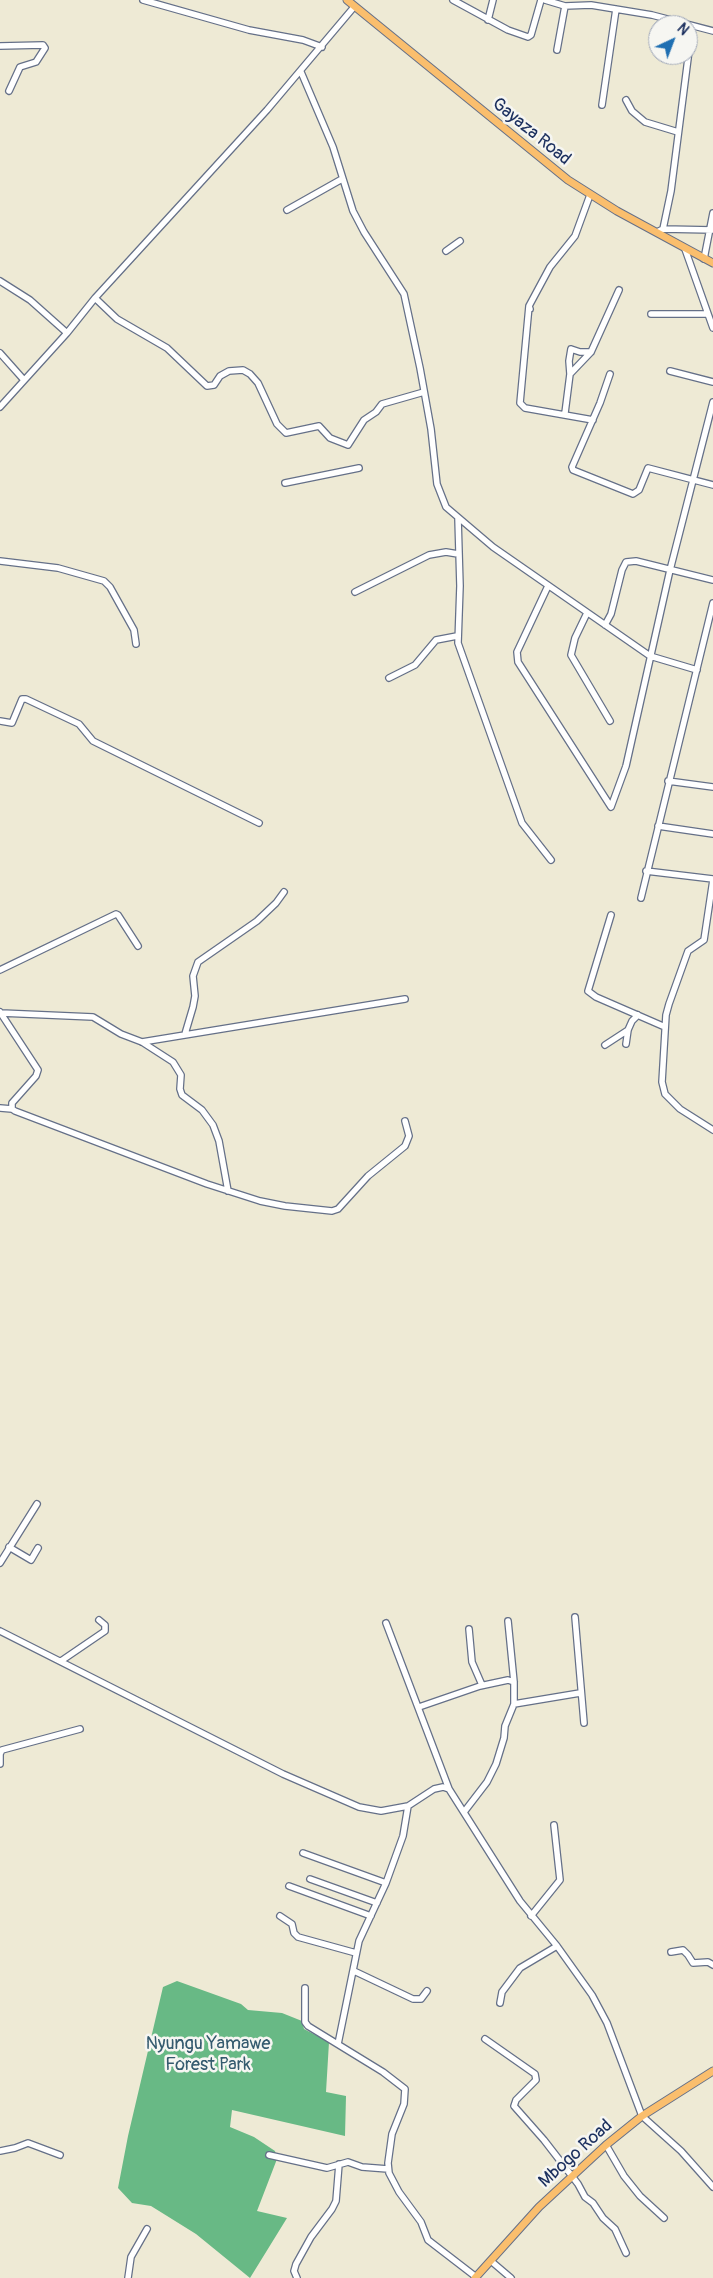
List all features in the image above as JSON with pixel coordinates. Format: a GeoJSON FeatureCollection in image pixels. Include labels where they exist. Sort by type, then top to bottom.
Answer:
{"type":"FeatureCollection","features":[{"type":"Feature","properties":{"kind":"main road","name":"Gayaza Road"},"geometry":{"type":"LineString","coordinates":[[347,0],[555,170],[590,195],[660,231],[685,249],[713,263]]}},
{"type":"Feature","properties":{"kind":"main road","name":"Mbogo Road"},"geometry":{"type":"LineString","coordinates":[[475,2277],[539,2207],[606,2144],[642,2116],[713,2071]]}},
{"type":"Feature","properties":{"kind":"street"},"geometry":{"type":"LineString","coordinates":[[146,0],[249,30],[304,40],[322,46]]}},
{"type":"Feature","properties":{"kind":"street"},"geometry":{"type":"LineString","coordinates":[[452,0],[488,20],[528,37],[531,35],[543,0],[565,6],[591,2],[648,15]]}},
{"type":"Feature","properties":{"kind":"street"},"geometry":{"type":"LineString","coordinates":[[488,20],[493,0]]}},
{"type":"Feature","properties":{"kind":"street"},"geometry":{"type":"LineString","coordinates":[[558,50],[565,6]]}},
{"type":"Feature","properties":{"kind":"street"},"geometry":{"type":"LineString","coordinates":[[1,403],[67,333],[95,298],[185,202],[301,72],[354,7]]}},
{"type":"Feature","properties":{"kind":"street"},"geometry":{"type":"LineString","coordinates":[[602,105],[616,9]]}},
{"type":"Feature","properties":{"kind":"street"},"geometry":{"type":"LineString","coordinates":[[698,27],[713,31]]}},
{"type":"Feature","properties":{"kind":"street"},"geometry":{"type":"LineString","coordinates":[[0,46],[43,45],[45,48],[36,62],[20,67],[9,91]]}},
{"type":"Feature","properties":{"kind":"street"},"geometry":{"type":"LineString","coordinates":[[687,65],[672,191],[660,231],[712,230]]}},
{"type":"Feature","properties":{"kind":"street"},"geometry":{"type":"LineString","coordinates":[[301,72],[333,147],[342,179],[361,227],[404,294],[431,429],[440,495],[446,507],[492,547],[650,656],[696,670]]}},
{"type":"Feature","properties":{"kind":"street"},"geometry":{"type":"LineString","coordinates":[[626,100],[632,111],[645,122],[678,132]]}},
{"type":"Feature","properties":{"kind":"street"},"geometry":{"type":"LineString","coordinates":[[287,210],[342,179]]}},
{"type":"Feature","properties":{"kind":"street"},"geometry":{"type":"LineString","coordinates":[[590,195],[575,236],[550,267],[530,308],[520,403],[525,408],[593,420]]}},
{"type":"Feature","properties":{"kind":"street"},"geometry":{"type":"LineString","coordinates":[[704,259],[712,230],[713,213]]}},
{"type":"Feature","properties":{"kind":"street"},"geometry":{"type":"LineString","coordinates":[[446,251],[460,241]]}},
{"type":"Feature","properties":{"kind":"street"},"geometry":{"type":"LineString","coordinates":[[685,249],[713,328]]}},
{"type":"Feature","properties":{"kind":"street"},"geometry":{"type":"LineString","coordinates":[[0,281],[30,300],[67,333]]}},
{"type":"Feature","properties":{"kind":"street"},"geometry":{"type":"LineString","coordinates":[[570,374],[591,352],[619,290]]}},
{"type":"Feature","properties":{"kind":"street"},"geometry":{"type":"LineString","coordinates":[[95,298],[117,319],[167,348],[207,386],[214,385],[220,376],[229,372],[242,370],[250,374],[258,383],[277,424],[286,434],[319,426],[330,438],[348,445],[364,420],[376,412],[382,404],[424,392]]}},
{"type":"Feature","properties":{"kind":"street"},"geometry":{"type":"LineString","coordinates":[[651,314],[708,314]]}},
{"type":"Feature","properties":{"kind":"street"},"geometry":{"type":"LineString","coordinates":[[565,414],[571,349],[580,352],[591,352]]}},
{"type":"Feature","properties":{"kind":"street"},"geometry":{"type":"LineString","coordinates":[[0,353],[24,380]]}},
{"type":"Feature","properties":{"kind":"street"},"geometry":{"type":"LineString","coordinates":[[670,371],[713,382]]}},
{"type":"Feature","properties":{"kind":"street"},"geometry":{"type":"LineString","coordinates":[[610,374],[593,420],[572,467],[575,473],[633,494],[639,490],[648,468],[713,485]]}},
{"type":"Feature","properties":{"kind":"street"},"geometry":{"type":"LineString","coordinates":[[548,586],[517,652],[518,662],[610,807],[613,805],[626,766],[670,570],[713,402]]}},
{"type":"Feature","properties":{"kind":"street"},"geometry":{"type":"LineString","coordinates":[[285,483],[359,468]]}},
{"type":"Feature","properties":{"kind":"street"},"geometry":{"type":"LineString","coordinates":[[458,518],[460,586],[457,636],[522,823],[551,860]]}},
{"type":"Feature","properties":{"kind":"street"},"geometry":{"type":"LineString","coordinates":[[355,592],[429,555],[446,552],[458,554]]}},
{"type":"Feature","properties":{"kind":"street"},"geometry":{"type":"LineString","coordinates":[[0,561],[58,568],[104,580],[110,587],[134,630],[136,644]]}},
{"type":"Feature","properties":{"kind":"street"},"geometry":{"type":"LineString","coordinates":[[605,626],[611,614],[622,570],[626,562],[636,561],[713,580]]}},
{"type":"Feature","properties":{"kind":"street"},"geometry":{"type":"LineString","coordinates":[[641,898],[646,871],[713,603]]}},
{"type":"Feature","properties":{"kind":"street"},"geometry":{"type":"LineString","coordinates":[[587,613],[575,638],[571,655],[610,721]]}},
{"type":"Feature","properties":{"kind":"street"},"geometry":{"type":"LineString","coordinates":[[389,678],[415,666],[436,640],[457,636]]}},
{"type":"Feature","properties":{"kind":"street"},"geometry":{"type":"LineString","coordinates":[[0,721],[12,723],[22,699],[26,698],[79,724],[93,741],[259,823]]}},
{"type":"Feature","properties":{"kind":"street"},"geometry":{"type":"LineString","coordinates":[[668,781],[713,787]]}},
{"type":"Feature","properties":{"kind":"street"},"geometry":{"type":"LineString","coordinates":[[658,826],[713,834]]}},
{"type":"Feature","properties":{"kind":"street"},"geometry":{"type":"LineString","coordinates":[[646,871],[713,880],[704,940],[691,947],[685,956],[669,1004],[665,1027],[662,1082],[663,1091],[680,1109],[713,1130]]}},
{"type":"Feature","properties":{"kind":"street"},"geometry":{"type":"LineString","coordinates":[[185,1034],[195,996],[193,976],[198,962],[257,921],[276,903],[284,892]]}},
{"type":"Feature","properties":{"kind":"street"},"geometry":{"type":"LineString","coordinates":[[0,970],[116,914],[118,914],[138,946]]}},
{"type":"Feature","properties":{"kind":"street"},"geometry":{"type":"LineString","coordinates":[[611,915],[588,991],[596,997],[665,1027]]}},
{"type":"Feature","properties":{"kind":"street"},"geometry":{"type":"LineString","coordinates":[[142,1042],[405,999]]}},
{"type":"Feature","properties":{"kind":"street"},"geometry":{"type":"LineString","coordinates":[[0,1013],[93,1018],[121,1034],[142,1042],[176,1065],[181,1075],[180,1089],[182,1095],[202,1110],[213,1125],[219,1142],[228,1191]]}},
{"type":"Feature","properties":{"kind":"street"},"geometry":{"type":"LineString","coordinates":[[0,1013],[38,1070],[36,1076],[12,1103],[12,1109]]}},
{"type":"Feature","properties":{"kind":"street"},"geometry":{"type":"LineString","coordinates":[[626,1044],[632,1020],[638,1015]]}},
{"type":"Feature","properties":{"kind":"street"},"geometry":{"type":"LineString","coordinates":[[605,1045],[628,1030]]}},
{"type":"Feature","properties":{"kind":"street"},"geometry":{"type":"LineString","coordinates":[[0,1108],[12,1109],[31,1118],[228,1191],[285,1206],[336,1210],[368,1176],[405,1146],[409,1136],[405,1121]]}},
{"type":"Feature","properties":{"kind":"street"},"geometry":{"type":"LineString","coordinates":[[0,1563],[37,1504]]}},
{"type":"Feature","properties":{"kind":"street"},"geometry":{"type":"LineString","coordinates":[[9,1548],[31,1560],[38,1548]]}},
{"type":"Feature","properties":{"kind":"street"},"geometry":{"type":"LineString","coordinates":[[575,1617],[584,1723]]}},
{"type":"Feature","properties":{"kind":"street"},"geometry":{"type":"LineString","coordinates":[[61,1661],[105,1631],[105,1625],[99,1620]]}},
{"type":"Feature","properties":{"kind":"street"},"geometry":{"type":"LineString","coordinates":[[464,1812],[487,1782],[496,1764],[504,1738],[505,1726],[514,1704],[514,1682],[508,1621]]}},
{"type":"Feature","properties":{"kind":"street"},"geometry":{"type":"LineString","coordinates":[[386,1622],[449,1789],[490,1857],[531,1916],[584,1981],[599,2007],[642,2116],[681,2151],[713,2187]]}},
{"type":"Feature","properties":{"kind":"street"},"geometry":{"type":"LineString","coordinates":[[469,1628],[472,1662],[482,1685]]}},
{"type":"Feature","properties":{"kind":"street"},"geometry":{"type":"LineString","coordinates":[[0,1631],[324,1794],[371,1810],[408,1806],[443,1786],[449,1789]]}},
{"type":"Feature","properties":{"kind":"street"},"geometry":{"type":"LineString","coordinates":[[419,1708],[482,1685],[508,1680],[514,1682]]}},
{"type":"Feature","properties":{"kind":"street"},"geometry":{"type":"LineString","coordinates":[[514,1704],[580,1693]]}},
{"type":"Feature","properties":{"kind":"street"},"geometry":{"type":"LineString","coordinates":[[0,1764],[2,1750],[80,1729]]}},
{"type":"Feature","properties":{"kind":"street"},"geometry":{"type":"LineString","coordinates":[[338,2044],[354,1971],[356,1953],[386,1883],[403,1836],[408,1806]]}},
{"type":"Feature","properties":{"kind":"street"},"geometry":{"type":"LineString","coordinates":[[531,1916],[560,1880],[554,1825]]}},
{"type":"Feature","properties":{"kind":"street"},"geometry":{"type":"LineString","coordinates":[[303,1853],[386,1883]]}},
{"type":"Feature","properties":{"kind":"street"},"geometry":{"type":"LineString","coordinates":[[310,1879],[377,1903]]}},
{"type":"Feature","properties":{"kind":"street"},"geometry":{"type":"LineString","coordinates":[[289,1886],[371,1916]]}},
{"type":"Feature","properties":{"kind":"street"},"geometry":{"type":"LineString","coordinates":[[280,1916],[292,1924],[294,1934],[298,1937],[356,1953]]}},
{"type":"Feature","properties":{"kind":"street"},"geometry":{"type":"LineString","coordinates":[[500,2003],[502,1992],[520,1968],[557,1946]]}},
{"type":"Feature","properties":{"kind":"street"},"geometry":{"type":"LineString","coordinates":[[671,1952],[683,1950],[693,1963],[708,1962],[713,1965]]}},
{"type":"Feature","properties":{"kind":"street"},"geometry":{"type":"LineString","coordinates":[[354,1971],[413,1999],[421,1999],[428,1991]]}},
{"type":"Feature","properties":{"kind":"street"},"geometry":{"type":"LineString","coordinates":[[305,1988],[306,2024],[405,2089],[404,2104],[392,2134],[388,2169],[399,2192],[421,2222],[428,2240],[475,2277]]}},
{"type":"Feature","properties":{"kind":"street"},"geometry":{"type":"LineString","coordinates":[[485,2039],[535,2074],[536,2080],[516,2100],[514,2106],[544,2140],[585,2197],[596,2206],[603,2218],[618,2233],[626,2253]]}},
{"type":"Feature","properties":{"kind":"street"},"geometry":{"type":"LineString","coordinates":[[0,2151],[28,2143],[60,2155]]}},
{"type":"Feature","properties":{"kind":"street"},"geometry":{"type":"LineString","coordinates":[[606,2144],[624,2176],[640,2196],[664,2218]]}},
{"type":"Feature","properties":{"kind":"street"},"geometry":{"type":"LineString","coordinates":[[269,2155],[327,2168],[348,2162],[362,2167],[388,2169]]}},
{"type":"Feature","properties":{"kind":"street"},"geometry":{"type":"LineString","coordinates":[[297,2278],[294,2271],[296,2264],[311,2237],[336,2201],[339,2164]]}},
{"type":"Feature","properties":{"kind":"street"},"geometry":{"type":"LineString","coordinates":[[128,2278],[131,2257],[147,2229]]}},
{"type":"Feature","properties":{"kind":"street"},"geometry":{"type":"LineString","coordinates":[[491,2261],[511,2278]]}},
{"type":"Feature","properties":{"kind":"green space","name":"Nyungu Yamawe Forest Park"},"geometry":{"type":"Polygon","coordinates":[[[177,1981],[241,2004],[248,2010],[282,2013],[302,2021],[304,2029],[329,2042],[326,2092],[346,2096],[345,2136],[232,2110],[230,2127],[254,2137],[275,2151],[277,2159],[257,2211],[287,2218],[250,2278],[196,2234],[151,2206],[132,2203],[118,2188],[128,2136],[163,1987],[177,1981]]]}}]}
